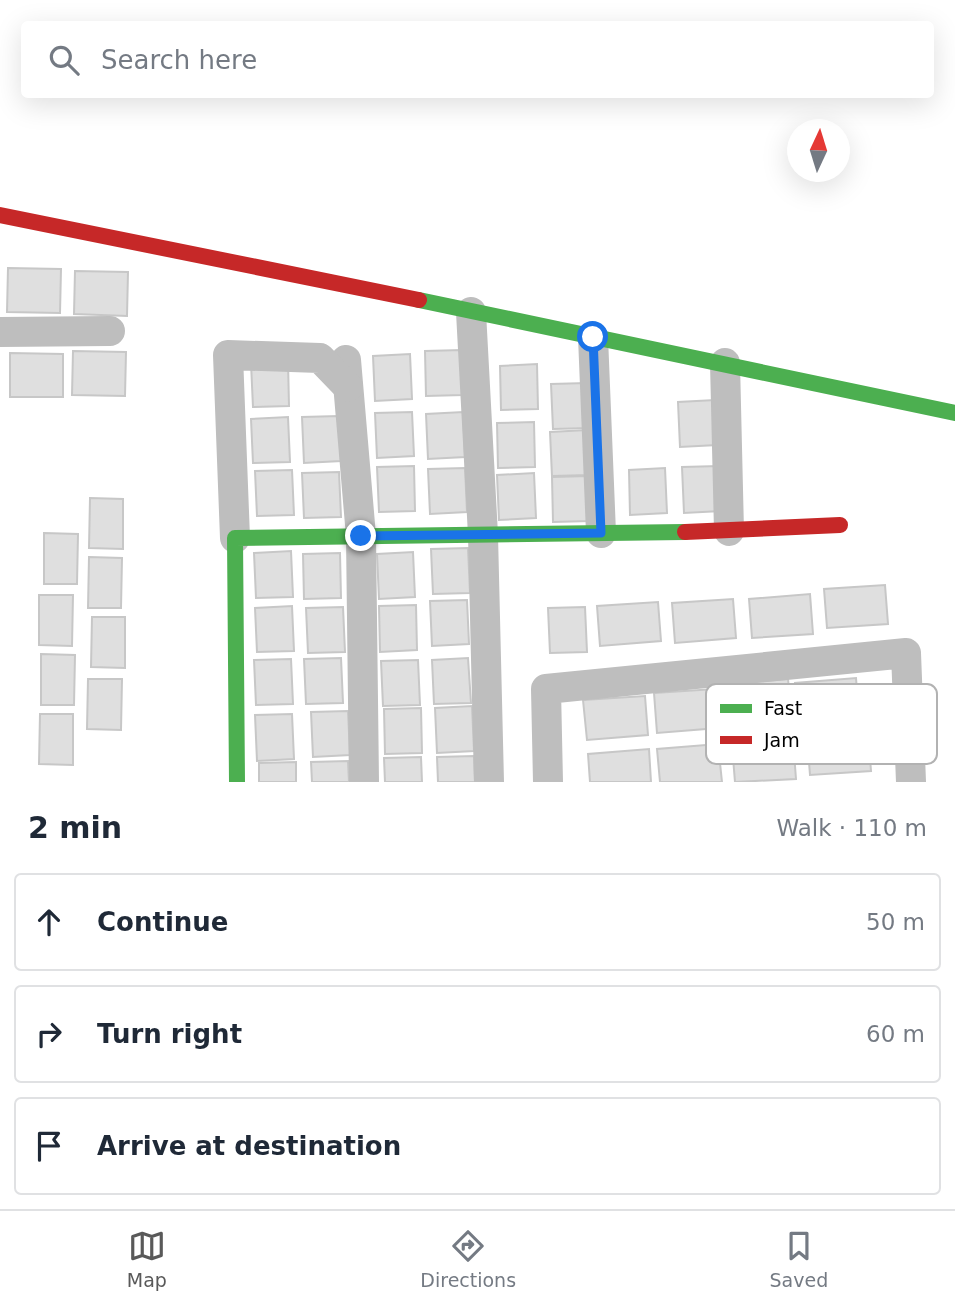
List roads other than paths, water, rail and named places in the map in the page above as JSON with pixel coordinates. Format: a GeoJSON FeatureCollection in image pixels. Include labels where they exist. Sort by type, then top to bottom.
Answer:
{"type":"FeatureCollection","features":[{"type":"Feature","properties":{"kind":"street"},"geometry":{"type":"LineString","coordinates":[[0,215],[725,363],[955,413]]}},
{"type":"Feature","properties":{"kind":"street"},"geometry":{"type":"LineString","coordinates":[[471,312],[483,534],[489,782]]}},
{"type":"Feature","properties":{"kind":"street"},"geometry":{"type":"LineString","coordinates":[[0,332],[110,331]]}},
{"type":"Feature","properties":{"kind":"street"},"geometry":{"type":"LineString","coordinates":[[593,337],[601,533]]}},
{"type":"Feature","properties":{"kind":"street"},"geometry":{"type":"LineString","coordinates":[[237,782],[235,538],[228,355],[320,358],[347,374],[361,536],[364,782]]}},
{"type":"Feature","properties":{"kind":"street"},"geometry":{"type":"LineString","coordinates":[[725,363],[729,531]]}},
{"type":"Feature","properties":{"kind":"street"},"geometry":{"type":"LineString","coordinates":[[235,538],[729,531],[839,525]]}},
{"type":"Feature","properties":{"kind":"street"},"geometry":{"type":"LineString","coordinates":[[548,782],[546,688],[906,653],[907,684]]}},
{"type":"Feature","properties":{"kind":"street"},"geometry":{"type":"LineString","coordinates":[[910,764],[911,782]]}}]}
